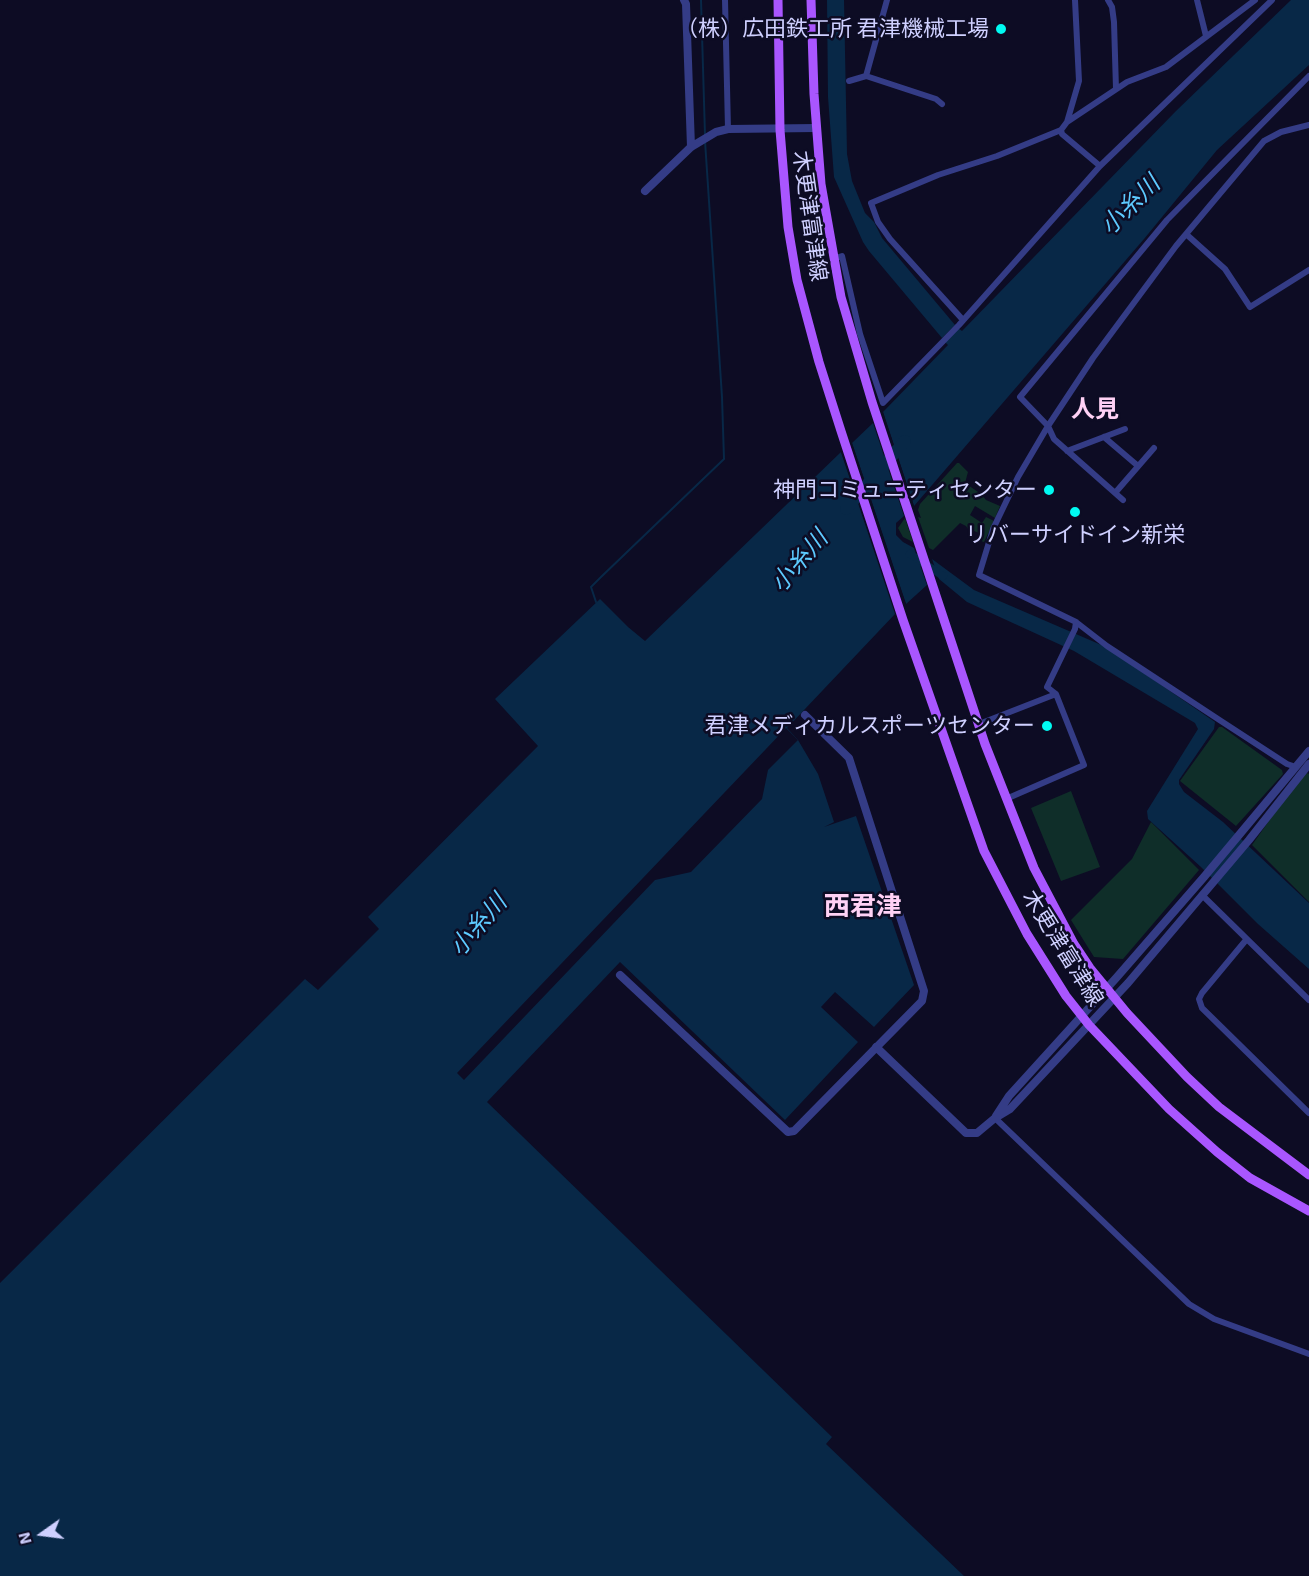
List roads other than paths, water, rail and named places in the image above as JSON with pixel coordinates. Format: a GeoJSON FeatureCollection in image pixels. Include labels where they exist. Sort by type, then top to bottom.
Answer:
{"type":"FeatureCollection","features":[{"type":"Feature","properties":{"kind":"main road","name":"木更津富津線"},"geometry":{"type":"LineString","coordinates":[[778,0],[780,130],[788,227],[797,280],[819,362],[841,431],[903,620],[984,851],[1027,934],[1066,996],[1089,1025],[1168,1109],[1217,1152],[1251,1178],[1309,1211]]}},
{"type":"Feature","properties":{"kind":"main road","name":"木更津富津線"},"geometry":{"type":"LineString","coordinates":[[811,0],[816,128],[821,184],[833,259],[848,324],[979,724],[1034,868],[1074,944],[1114,999],[1187,1077],[1219,1107],[1309,1175]]}},
{"type":"Feature","properties":{"kind":"street"},"geometry":{"type":"LineString","coordinates":[[684,0],[686,4],[691,147]]}},
{"type":"Feature","properties":{"kind":"street"},"geometry":{"type":"LineString","coordinates":[[725,0],[728,129]]}},
{"type":"Feature","properties":{"kind":"street"},"geometry":{"type":"LineString","coordinates":[[866,76],[887,0]]}},
{"type":"Feature","properties":{"kind":"street"},"geometry":{"type":"LineString","coordinates":[[1067,123],[1079,81],[1075,0]]}},
{"type":"Feature","properties":{"kind":"street"},"geometry":{"type":"LineString","coordinates":[[1108,0],[1112,7],[1114,22],[1116,89]]}},
{"type":"Feature","properties":{"kind":"street"},"geometry":{"type":"LineString","coordinates":[[1197,0],[1206,36]]}},
{"type":"Feature","properties":{"kind":"street"},"geometry":{"type":"LineString","coordinates":[[961,322],[890,239],[878,222],[871,203],[938,175],[997,156],[1061,130],[1067,123],[1116,89],[1137,77],[1166,67],[1255,0]]}},
{"type":"Feature","properties":{"kind":"street"},"geometry":{"type":"LineString","coordinates":[[833,259],[842,256],[865,351],[883,403],[961,322],[1100,166],[1272,0]]}},
{"type":"Feature","properties":{"kind":"street"},"geometry":{"type":"LineString","coordinates":[[849,81],[866,76],[936,99],[942,104]]}},
{"type":"Feature","properties":{"kind":"street"},"geometry":{"type":"LineString","coordinates":[[1123,500],[1054,440],[1048,426],[1020,397],[1167,220],[1309,76]]}},
{"type":"Feature","properties":{"kind":"street"},"geometry":{"type":"LineString","coordinates":[[1305,767],[1287,764],[1075,626],[979,575],[993,529],[1018,477],[1092,358],[1186,234],[1264,141],[1281,132],[1309,125]]}},
{"type":"Feature","properties":{"kind":"street"},"geometry":{"type":"LineString","coordinates":[[645,191],[691,147],[710,135],[728,129],[816,128]]}},
{"type":"Feature","properties":{"kind":"street"},"geometry":{"type":"LineString","coordinates":[[1061,130],[1062,134],[1100,166]]}},
{"type":"Feature","properties":{"kind":"street"},"geometry":{"type":"LineString","coordinates":[[1186,234],[1225,269],[1250,307],[1309,270]]}},
{"type":"Feature","properties":{"kind":"street"},"geometry":{"type":"LineString","coordinates":[[1067,451],[1125,429]]}},
{"type":"Feature","properties":{"kind":"street"},"geometry":{"type":"LineString","coordinates":[[1104,437],[1138,466]]}},
{"type":"Feature","properties":{"kind":"street"},"geometry":{"type":"LineString","coordinates":[[1115,493],[1154,448]]}},
{"type":"Feature","properties":{"kind":"street"},"geometry":{"type":"LineString","coordinates":[[1006,799],[1084,765],[1056,694],[1047,687],[1075,626]]}},
{"type":"Feature","properties":{"kind":"street"},"geometry":{"type":"LineString","coordinates":[[979,724],[1056,694]]}},
{"type":"Feature","properties":{"kind":"street"},"geometry":{"type":"LineString","coordinates":[[620,975],[788,1132],[794,1131],[922,1001],[924,991],[849,758],[805,715]]}},
{"type":"Feature","properties":{"kind":"street"},"geometry":{"type":"LineString","coordinates":[[876,1047],[966,1133],[977,1133],[1010,1109],[1114,999],[1249,840],[1305,767],[1309,751]]}},
{"type":"Feature","properties":{"kind":"street"},"geometry":{"type":"LineString","coordinates":[[995,1118],[1009,1096],[1106,990],[1241,833],[1305,767]]}},
{"type":"Feature","properties":{"kind":"street"},"geometry":{"type":"LineString","coordinates":[[1202,895],[1309,1000]]}},
{"type":"Feature","properties":{"kind":"street"},"geometry":{"type":"LineString","coordinates":[[1246,940],[1202,993],[1200,999],[1202,1008],[1309,1113]]}},
{"type":"Feature","properties":{"kind":"street"},"geometry":{"type":"LineString","coordinates":[[995,1118],[1189,1304],[1214,1319],[1309,1354]]}},
{"type":"Feature","properties":{"kind":"water"},"geometry":{"type":"Polygon","coordinates":[[[827,0],[844,0],[847,154],[852,181],[865,213],[874,222],[882,238],[955,325],[942,338],[869,251],[834,177],[828,97],[827,0]]]}},
{"type":"Feature","properties":{"kind":"water"},"geometry":{"type":"Polygon","coordinates":[[[1291,0],[1309,0],[1309,65],[1217,150],[1144,239],[914,506],[883,412],[948,345],[945,342],[958,328],[962,331],[1176,111],[1291,0]]]}},
{"type":"Feature","properties":{"kind":"water"},"geometry":{"type":"Polygon","coordinates":[[[873,423],[904,516],[896,523],[896,535],[914,548],[927,585],[906,604],[852,443],[873,423]]]}},
{"type":"Feature","properties":{"kind":"water"},"geometry":{"type":"Polygon","coordinates":[[[841,452],[895,614],[787,728],[798,740],[818,774],[834,822],[824,827],[856,816],[914,985],[874,1027],[835,992],[821,1007],[858,1042],[785,1120],[620,962],[487,1102],[832,1437],[826,1444],[964,1576],[0,1576],[0,1283],[305,979],[318,990],[379,929],[368,917],[538,746],[495,699],[600,599],[645,641],[841,452]]]}},
{"type":"Feature","properties":{"kind":"water"},"geometry":{"type":"Polygon","coordinates":[[[932,559],[974,590],[1106,647],[1215,722],[1214,729],[1179,780],[1179,784],[1184,792],[1223,822],[1309,903],[1309,969],[1258,924],[1201,867],[1148,819],[1147,811],[1198,729],[1195,723],[1074,651],[967,602],[939,579],[932,559]]]}},
{"type":"Feature","properties":{"kind":"waterway"},"geometry":{"type":"LineString","coordinates":[[701,0],[705,135]]}},
{"type":"Feature","properties":{"kind":"waterway"},"geometry":{"type":"LineString","coordinates":[[596,602],[591,587],[724,459],[705,141]]}},
{"type":"Feature","properties":{"kind":"waterway","name":"小糸川"},"geometry":{"type":"LineString","coordinates":[[846,509],[905,441]]}},
{"type":"Feature","properties":{"kind":"waterway"},"geometry":{"type":"LineString","coordinates":[[910,554],[943,576]]}},
{"type":"Feature","properties":{"kind":"place","name":"（株）広田鉄工所 君津機械工場"},"geometry":{"type":"Point","coordinates":[1001,29]}},
{"type":"Feature","properties":{"kind":"place","name":"神門コミュニティセンター"},"geometry":{"type":"Point","coordinates":[1049,490]}},
{"type":"Feature","properties":{"kind":"place","name":"リバーサイドイン新栄"},"geometry":{"type":"Point","coordinates":[1075,512]}},
{"type":"Feature","properties":{"kind":"place","name":"君津メディカルスポーツセンター"},"geometry":{"type":"Point","coordinates":[1047,726]}},
{"type":"Feature","properties":{"kind":"district","name":"人見"},"geometry":{"type":"Point","coordinates":[1095,409]}},
{"type":"Feature","properties":{"kind":"district","name":"西君津"},"geometry":{"type":"Point","coordinates":[863,906]}}]}
